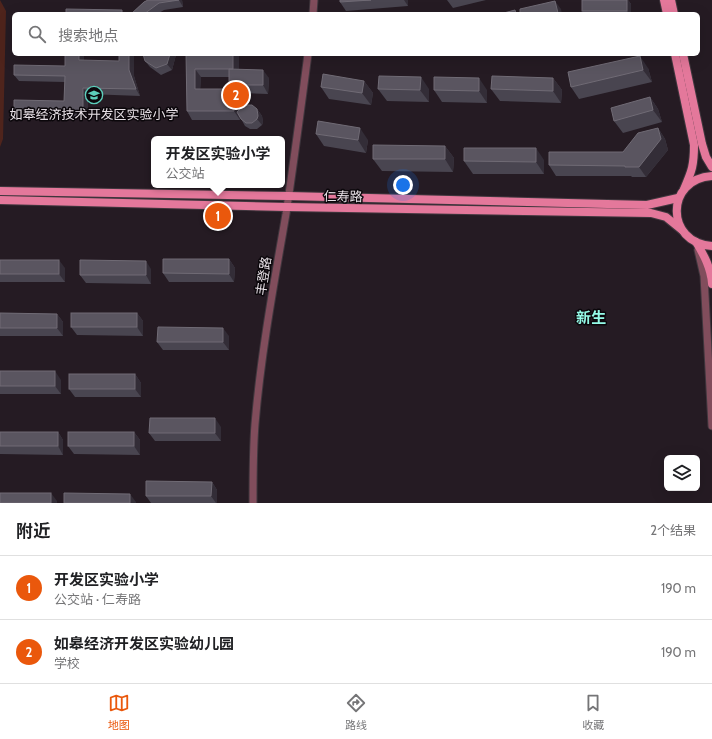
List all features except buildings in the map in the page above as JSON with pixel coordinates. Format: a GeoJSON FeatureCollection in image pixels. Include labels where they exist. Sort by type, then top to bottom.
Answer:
{"type":"FeatureCollection","features":[{"type":"Feature","properties":{"kind":"main road"},"geometry":{"type":"LineString","coordinates":[[664,0],[667,12]]}},
{"type":"Feature","properties":{"kind":"main road"},"geometry":{"type":"LineString","coordinates":[[671,0],[674,12]]}},
{"type":"Feature","properties":{"kind":"main road"},"geometry":{"type":"LineString","coordinates":[[675,56],[694,145],[694,160],[691,172],[678,198],[676,209],[677,220],[682,230]]}},
{"type":"Feature","properties":{"kind":"main road"},"geometry":{"type":"LineString","coordinates":[[683,56],[702,144],[706,157],[712,167]]}},
{"type":"Feature","properties":{"kind":"main road"},"geometry":{"type":"LineString","coordinates":[[684,188],[693,181],[704,176],[712,176]]}},
{"type":"Feature","properties":{"kind":"main road","name":"仁寿路"},"geometry":{"type":"LineString","coordinates":[[0,191],[288,196],[647,206],[678,198]]}},
{"type":"Feature","properties":{"kind":"main road","name":"仁寿路"},"geometry":{"type":"LineString","coordinates":[[0,200],[287,207],[651,213],[666,217],[688,237],[696,242]]}},
{"type":"Feature","properties":{"kind":"main road"},"geometry":{"type":"LineString","coordinates":[[696,242],[712,246]]}},
{"type":"Feature","properties":{"kind":"main road"},"geometry":{"type":"LineString","coordinates":[[696,242],[712,275],[712,284]]}},
{"type":"Feature","properties":{"kind":"street"},"geometry":{"type":"LineString","coordinates":[[313,12],[314,0]]}},
{"type":"Feature","properties":{"kind":"street","name":"丰登路"},"geometry":{"type":"LineString","coordinates":[[253,503],[255,425],[259,389],[287,207],[308,56]]}},
{"type":"Feature","properties":{"kind":"street"},"geometry":{"type":"LineString","coordinates":[[696,242],[704,276],[712,426]]}},
{"type":"Feature","properties":{"kind":"shaded area"},"geometry":{"type":"Polygon","coordinates":[[[0,0],[6,11],[3,139],[0,147],[0,0]]]}},
{"type":"Feature","properties":{"kind":"place","name":"如皋经济技术开发区实验小学"},"geometry":{"type":"Point","coordinates":[94,95]}},
{"type":"Feature","properties":{"kind":"place","name":"如皋经济开发区实验幼儿园"},"geometry":{"type":"Point","coordinates":[236,95]}},
{"type":"Feature","properties":{"kind":"place","name":"开发区实验小学"},"geometry":{"type":"Point","coordinates":[218,216]}},
{"type":"Feature","properties":{"kind":"district","name":"新生"},"geometry":{"type":"Point","coordinates":[591,318]}}]}
